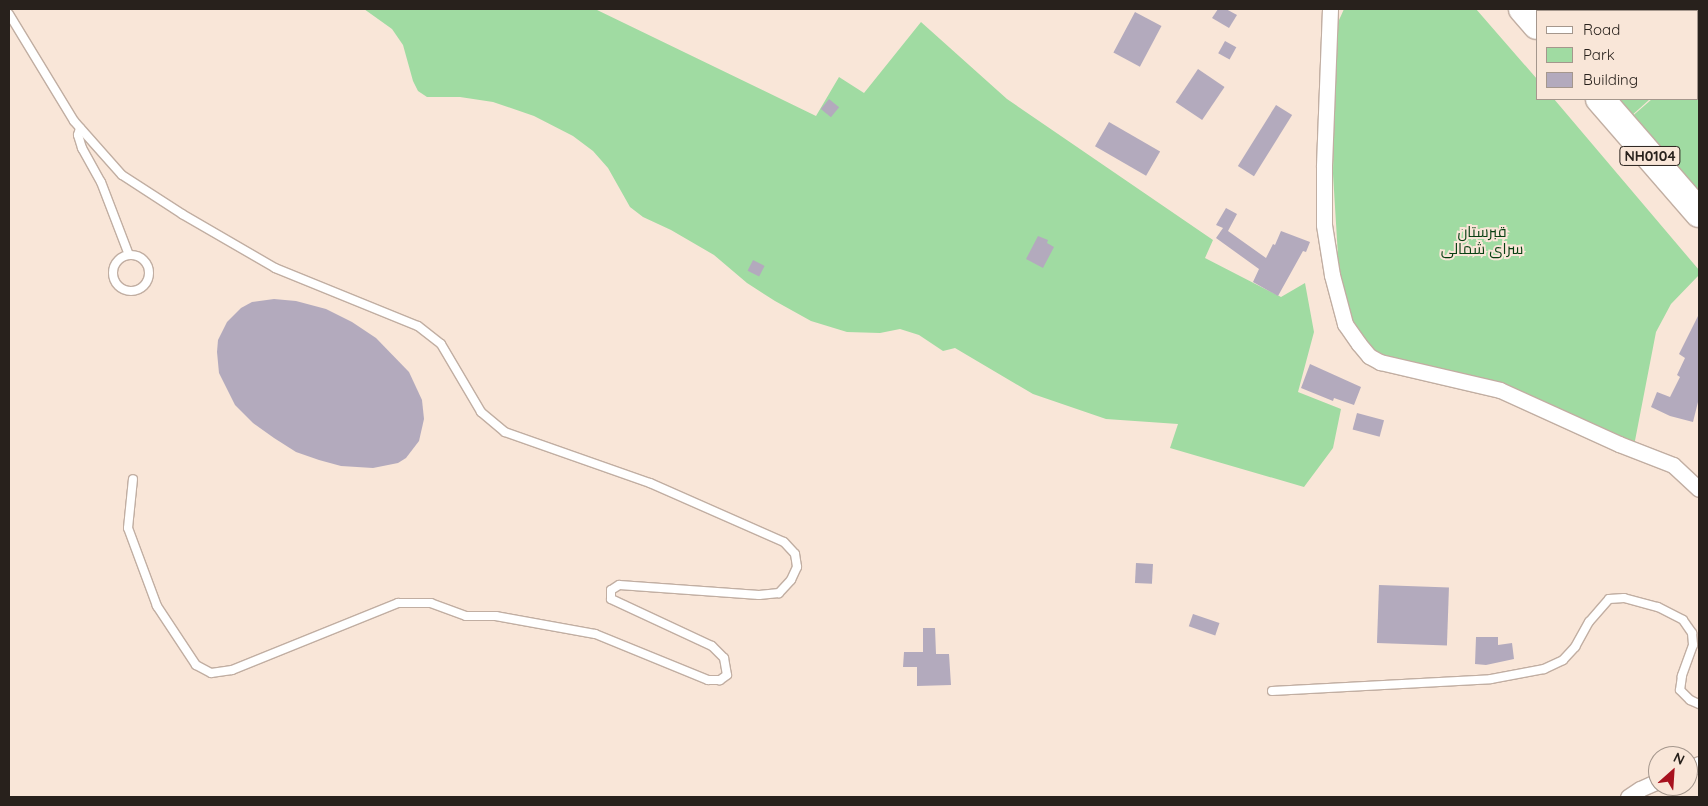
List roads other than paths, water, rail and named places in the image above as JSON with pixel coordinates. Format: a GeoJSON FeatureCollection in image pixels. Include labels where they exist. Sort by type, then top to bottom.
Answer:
{"type":"FeatureCollection","features":[{"type":"Feature","properties":{"kind":"highway"},"geometry":{"type":"LineString","coordinates":[[1523,9],[1536,24]]}},
{"type":"Feature","properties":{"kind":"highway","name":"NH0104"},"geometry":{"type":"LineString","coordinates":[[1601,100],[1699,213]]}},
{"type":"Feature","properties":{"kind":"street"},"geometry":{"type":"LineString","coordinates":[[1330,9],[1325,130],[1324,225],[1332,275],[1345,324],[1359,344],[1369,356],[1380,362],[1500,390],[1619,444],[1673,465],[1699,489]]}},
{"type":"Feature","properties":{"kind":"street"},"geometry":{"type":"LineString","coordinates":[[1628,797],[1648,785]]}},
{"type":"Feature","properties":{"kind":"lane"},"geometry":{"type":"LineString","coordinates":[[9,14],[80,128],[122,175],[182,214],[275,268],[418,326],[441,344],[481,412],[505,432],[650,483],[784,542],[795,554],[797,567],[790,580],[779,593],[765,594],[619,585],[610,590],[611,600],[712,646],[724,658],[727,675],[720,680],[708,680],[595,634],[496,616],[466,616],[431,603],[398,603],[232,670],[211,673],[196,665],[157,606],[128,528],[133,479]]}},
{"type":"Feature","properties":{"kind":"lane"},"geometry":{"type":"LineString","coordinates":[[80,128],[78,135],[82,148],[101,182],[129,255]]}},
{"type":"Feature","properties":{"kind":"lane"},"geometry":{"type":"LineString","coordinates":[[129,255],[141,259],[148,269],[147,281],[138,290],[132,291],[120,288],[116,284],[112,273],[116,263],[129,255]]}},
{"type":"Feature","properties":{"kind":"lane"},"geometry":{"type":"LineString","coordinates":[[1272,691],[1491,679],[1544,670],[1564,660],[1575,647],[1589,622],[1609,599],[1624,598],[1658,607],[1682,620],[1692,634],[1693,645],[1682,676],[1680,690],[1690,700],[1699,704]]}},
{"type":"Feature","properties":{"kind":"park label","name":"قبرستان سرای شمالی"},"geometry":{"type":"Point","coordinates":[1482,240]}}]}
